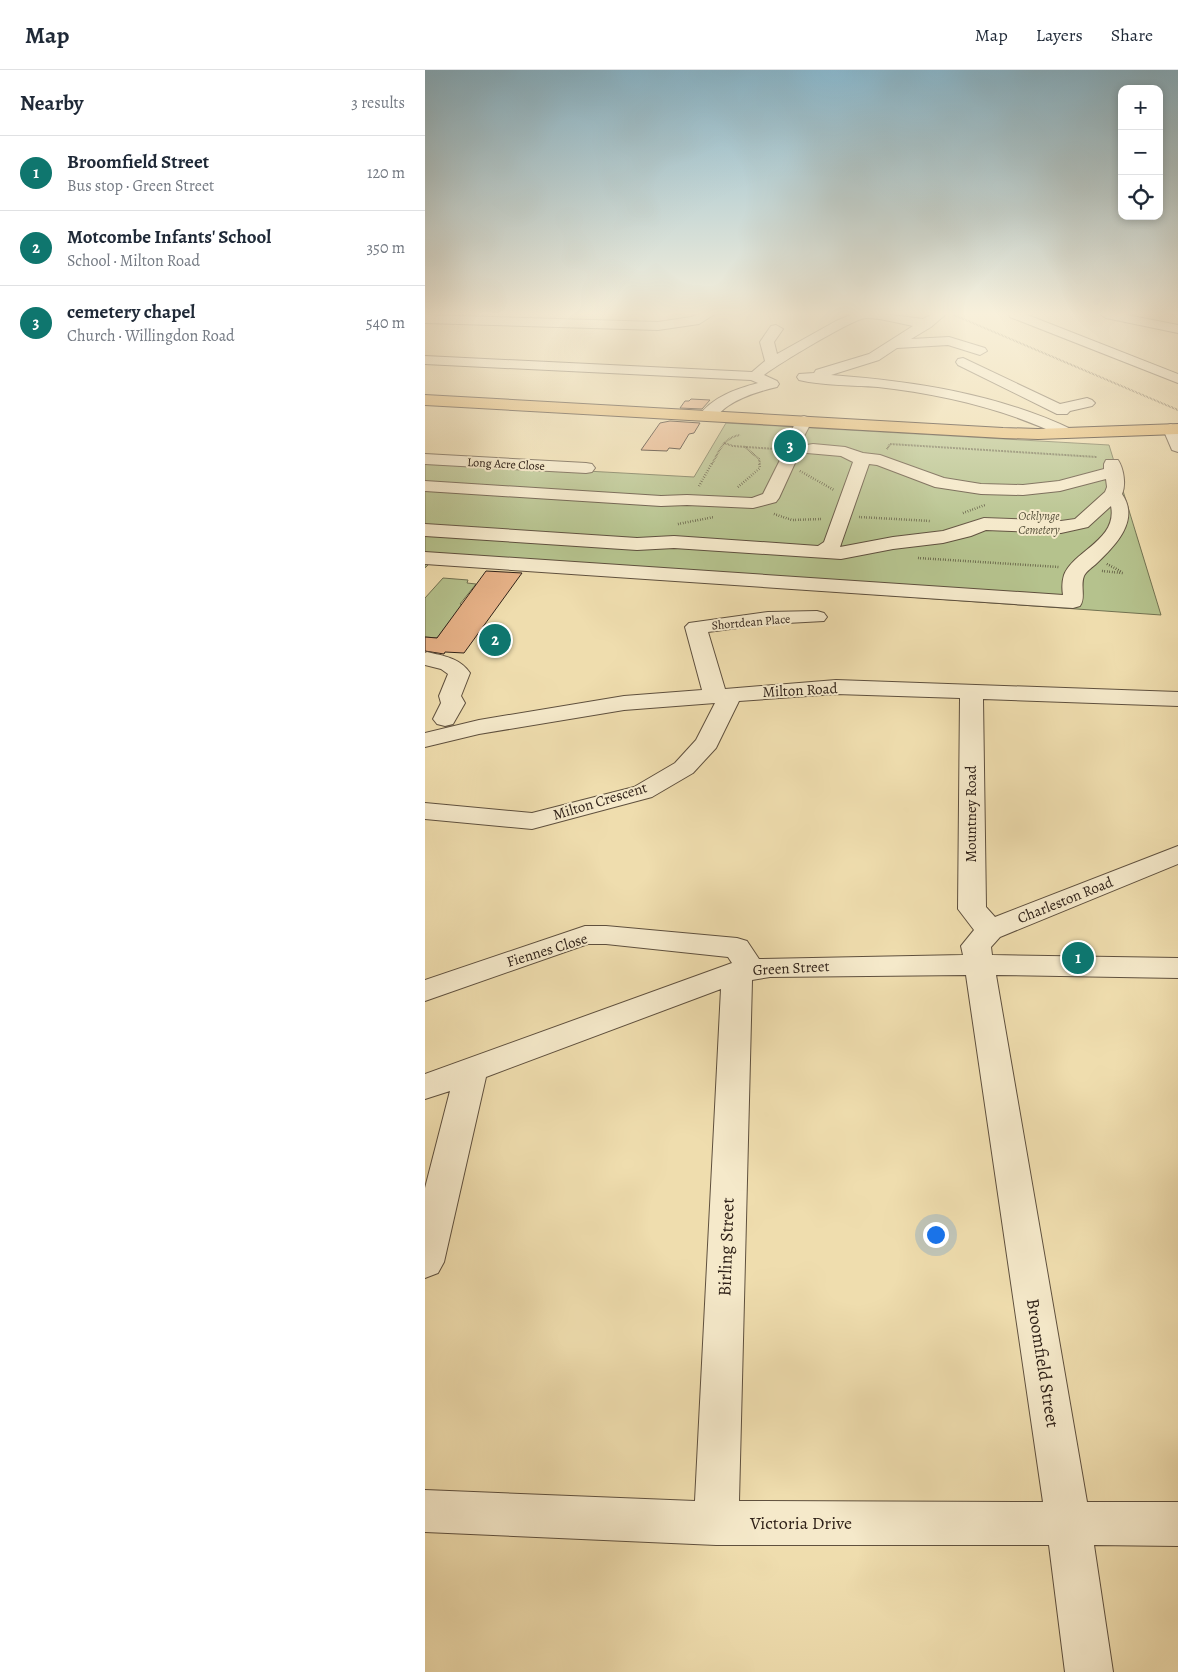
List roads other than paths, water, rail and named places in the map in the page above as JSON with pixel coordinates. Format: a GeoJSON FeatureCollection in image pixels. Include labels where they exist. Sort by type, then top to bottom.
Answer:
{"type":"FeatureCollection","features":[{"type":"Feature","properties":{"kind":"main road"},"geometry":{"type":"LineString","coordinates":[[425,400],[1003,433],[1176,434]]}},
{"type":"Feature","properties":{"kind":"street"},"geometry":{"type":"LineString","coordinates":[[707,416],[722,403],[737,394],[755,389]]}},
{"type":"Feature","properties":{"kind":"street"},"geometry":{"type":"LineString","coordinates":[[922,389],[981,401],[1034,417],[1067,433]]}},
{"type":"Feature","properties":{"kind":"street"},"geometry":{"type":"LineString","coordinates":[[1017,389],[1057,409]]}},
{"type":"Feature","properties":{"kind":"street"},"geometry":{"type":"LineString","coordinates":[[1034,417],[1057,409],[1087,403]]}},
{"type":"Feature","properties":{"kind":"street"},"geometry":{"type":"LineString","coordinates":[[425,486],[661,501],[691,500],[753,503],[765,501],[770,498],[785,448],[804,421]]}},
{"type":"Feature","properties":{"kind":"street"},"geometry":{"type":"LineString","coordinates":[[425,530],[637,544],[674,542],[822,552],[853,552],[893,543],[943,537],[984,524],[1069,527],[1081,523],[1113,494],[1116,487],[1112,468],[1060,486],[1023,490],[995,490],[941,483],[880,460],[860,458],[845,452],[813,448],[817,445],[813,440],[785,448]]}},
{"type":"Feature","properties":{"kind":"street"},"geometry":{"type":"LineString","coordinates":[[822,552],[832,545],[861,462],[860,458]]}},
{"type":"Feature","properties":{"kind":"street","name":"Long Acre Close"},"geometry":{"type":"LineString","coordinates":[[425,459],[586,468]]}},
{"type":"Feature","properties":{"kind":"street"},"geometry":{"type":"LineString","coordinates":[[425,558],[1073,602],[1072,581],[1074,573],[1103,546],[1121,519],[1119,500],[1113,494]]}},
{"type":"Feature","properties":{"kind":"street"},"geometry":{"type":"LineString","coordinates":[[637,544],[661,501]]}},
{"type":"Feature","properties":{"kind":"street","name":"Shortdean Place"},"geometry":{"type":"LineString","coordinates":[[723,695],[696,627],[768,618],[817,617]]}},
{"type":"Feature","properties":{"kind":"street"},"geometry":{"type":"LineString","coordinates":[[427,659],[447,663],[459,673],[450,696],[453,703],[435,719]]}},
{"type":"Feature","properties":{"kind":"street","name":"Milton Road"},"geometry":{"type":"LineString","coordinates":[[425,740],[479,727],[624,703],[835,687],[1178,699]]}},
{"type":"Feature","properties":{"kind":"street","name":"Mountney Road"},"geometry":{"type":"LineString","coordinates":[[971,691],[972,909],[984,948]]}},
{"type":"Feature","properties":{"kind":"street","name":"Milton Crescent"},"geometry":{"type":"LineString","coordinates":[[425,812],[532,821],[643,792],[684,768],[707,743],[723,695]]}},
{"type":"Feature","properties":{"kind":"street"},"geometry":{"type":"LineString","coordinates":[[435,719],[472,723],[479,727]]}},
{"type":"Feature","properties":{"kind":"street","name":"Charleston Road"},"geometry":{"type":"LineString","coordinates":[[984,948],[1178,854]]}},
{"type":"Feature","properties":{"kind":"street","name":"Fiennes Close"},"geometry":{"type":"LineString","coordinates":[[425,991],[585,936],[606,935],[737,948],[744,971]]}},
{"type":"Feature","properties":{"kind":"street","name":"Green Street"},"geometry":{"type":"LineString","coordinates":[[425,1087],[471,1072],[744,971],[770,966],[984,948],[1178,968]]}},
{"type":"Feature","properties":{"kind":"street","name":"Broomfield Street"},"geometry":{"type":"LineString","coordinates":[[984,948],[1089,1672]]}},
{"type":"Feature","properties":{"kind":"street","name":"Birling Street"},"geometry":{"type":"LineString","coordinates":[[716,1523],[744,971]]}},
{"type":"Feature","properties":{"kind":"street"},"geometry":{"type":"LineString","coordinates":[[425,1262],[471,1072]]}},
{"type":"Feature","properties":{"kind":"street","name":"Victoria Drive"},"geometry":{"type":"LineString","coordinates":[[425,1511],[716,1523],[1178,1524]]}},
{"type":"Feature","properties":{"kind":"place","name":"cemetery chapel"},"geometry":{"type":"Point","coordinates":[790,446]}},
{"type":"Feature","properties":{"kind":"place","name":"Motcombe Infants' School"},"geometry":{"type":"Point","coordinates":[495,640]}},
{"type":"Feature","properties":{"kind":"place","name":"Broomfield Street"},"geometry":{"type":"Point","coordinates":[1078,958]}},
{"type":"Feature","properties":{"kind":"park label","name":"Ocklynge Cemetery"},"geometry":{"type":"Point","coordinates":[1039,523]}}]}
